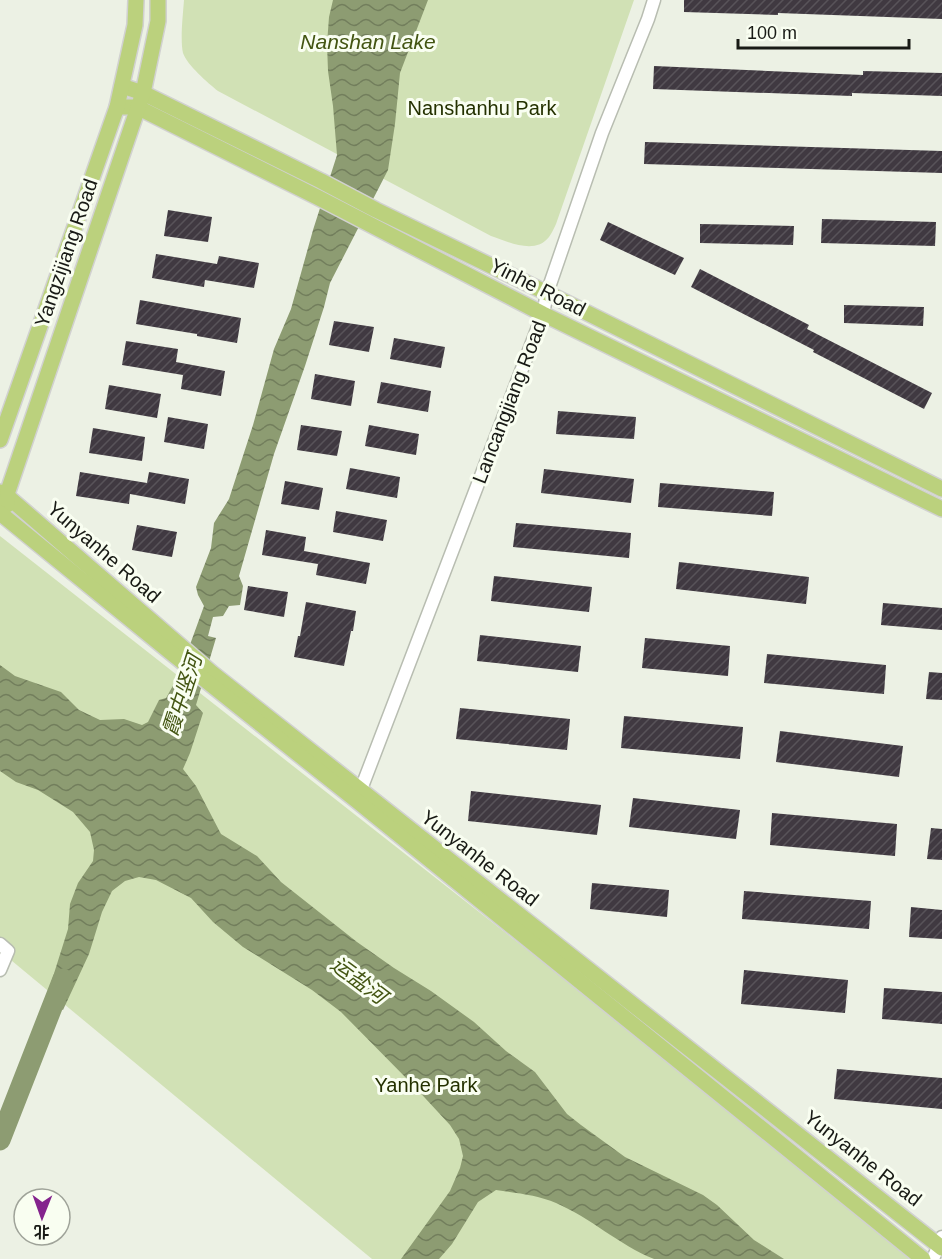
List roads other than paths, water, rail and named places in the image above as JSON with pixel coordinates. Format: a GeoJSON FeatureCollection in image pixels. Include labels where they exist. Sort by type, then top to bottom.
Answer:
{"type":"FeatureCollection","features":[{"type":"Feature","properties":{"kind":"main road","name":"Yangzijiang Road"},"geometry":{"type":"LineString","coordinates":[[0,440],[117,107],[135,25],[136,0]]}},
{"type":"Feature","properties":{"kind":"main road","name":"Yangzijiang Road"},"geometry":{"type":"LineString","coordinates":[[3,515],[4,494],[12,480],[140,100],[158,21],[158,0]]}},
{"type":"Feature","properties":{"kind":"main road","name":"Yinhe Road"},"geometry":{"type":"LineString","coordinates":[[122,86],[140,100],[316,197],[371,216],[547,293],[942,489]]}},
{"type":"Feature","properties":{"kind":"main road","name":"Yinhe Road"},"geometry":{"type":"LineString","coordinates":[[117,107],[140,100],[321,180],[371,216],[543,314],[942,509]]}},
{"type":"Feature","properties":{"kind":"main road","name":"Yunyanhe Road"},"geometry":{"type":"LineString","coordinates":[[4,494],[178,651]]}},
{"type":"Feature","properties":{"kind":"main road","name":"Yunyanhe Road"},"geometry":{"type":"LineString","coordinates":[[3,515],[359,796],[939,1247]]}},
{"type":"Feature","properties":{"kind":"main road","name":"Yunyanhe Road"},"geometry":{"type":"LineString","coordinates":[[359,796],[923,1259]]}},
{"type":"Feature","properties":{"kind":"street","name":"Lancangjiang Road"},"geometry":{"type":"LineString","coordinates":[[359,796],[543,314],[547,293],[602,134],[654,0]]}},
{"type":"Feature","properties":{"kind":"street"},"geometry":{"type":"LineString","coordinates":[[0,944],[8,951],[0,970]]}},
{"type":"Feature","properties":{"kind":"water"},"geometry":{"type":"Polygon","coordinates":[[[333,0],[428,0],[400,73],[388,170],[330,283],[305,366],[274,454],[239,576],[243,586],[240,605],[229,606],[223,616],[213,617],[208,636],[216,638],[196,705],[203,713],[183,769],[196,786],[221,834],[257,856],[281,882],[357,942],[474,1022],[506,1051],[535,1072],[567,1114],[581,1125],[625,1157],[703,1195],[754,1240],[784,1259],[654,1259],[556,1203],[534,1196],[496,1190],[478,1202],[452,1244],[439,1259],[401,1259],[450,1191],[460,1168],[463,1156],[459,1139],[450,1125],[341,1012],[312,990],[243,947],[213,922],[191,898],[156,880],[139,877],[125,881],[112,891],[102,912],[89,954],[63,1010],[45,1002],[68,929],[70,904],[78,883],[93,861],[94,850],[90,832],[73,812],[38,790],[16,782],[0,771],[0,665],[15,676],[61,692],[79,710],[100,720],[124,719],[142,725],[148,722],[159,700],[166,698],[179,675],[204,606],[196,587],[211,548],[214,523],[229,499],[274,349],[291,309],[337,155],[327,44],[333,0]]]}},
{"type":"Feature","properties":{"kind":"waterway","name":"霞中竖河"},"geometry":{"type":"LineString","coordinates":[[0,1140],[63,979]]}},
{"type":"Feature","properties":{"kind":"water label","name":"Nanshan Lake"},"geometry":{"type":"Point","coordinates":[368,41]}},
{"type":"Feature","properties":{"kind":"water label","name":"运盐河"},"geometry":{"type":"Point","coordinates":[359,980]}},
{"type":"Feature","properties":{"kind":"park label","name":"Nanshanhu Park"},"geometry":{"type":"Point","coordinates":[482,108]}},
{"type":"Feature","properties":{"kind":"park label","name":"Yanhe Park"},"geometry":{"type":"Point","coordinates":[426,1085]}}]}
